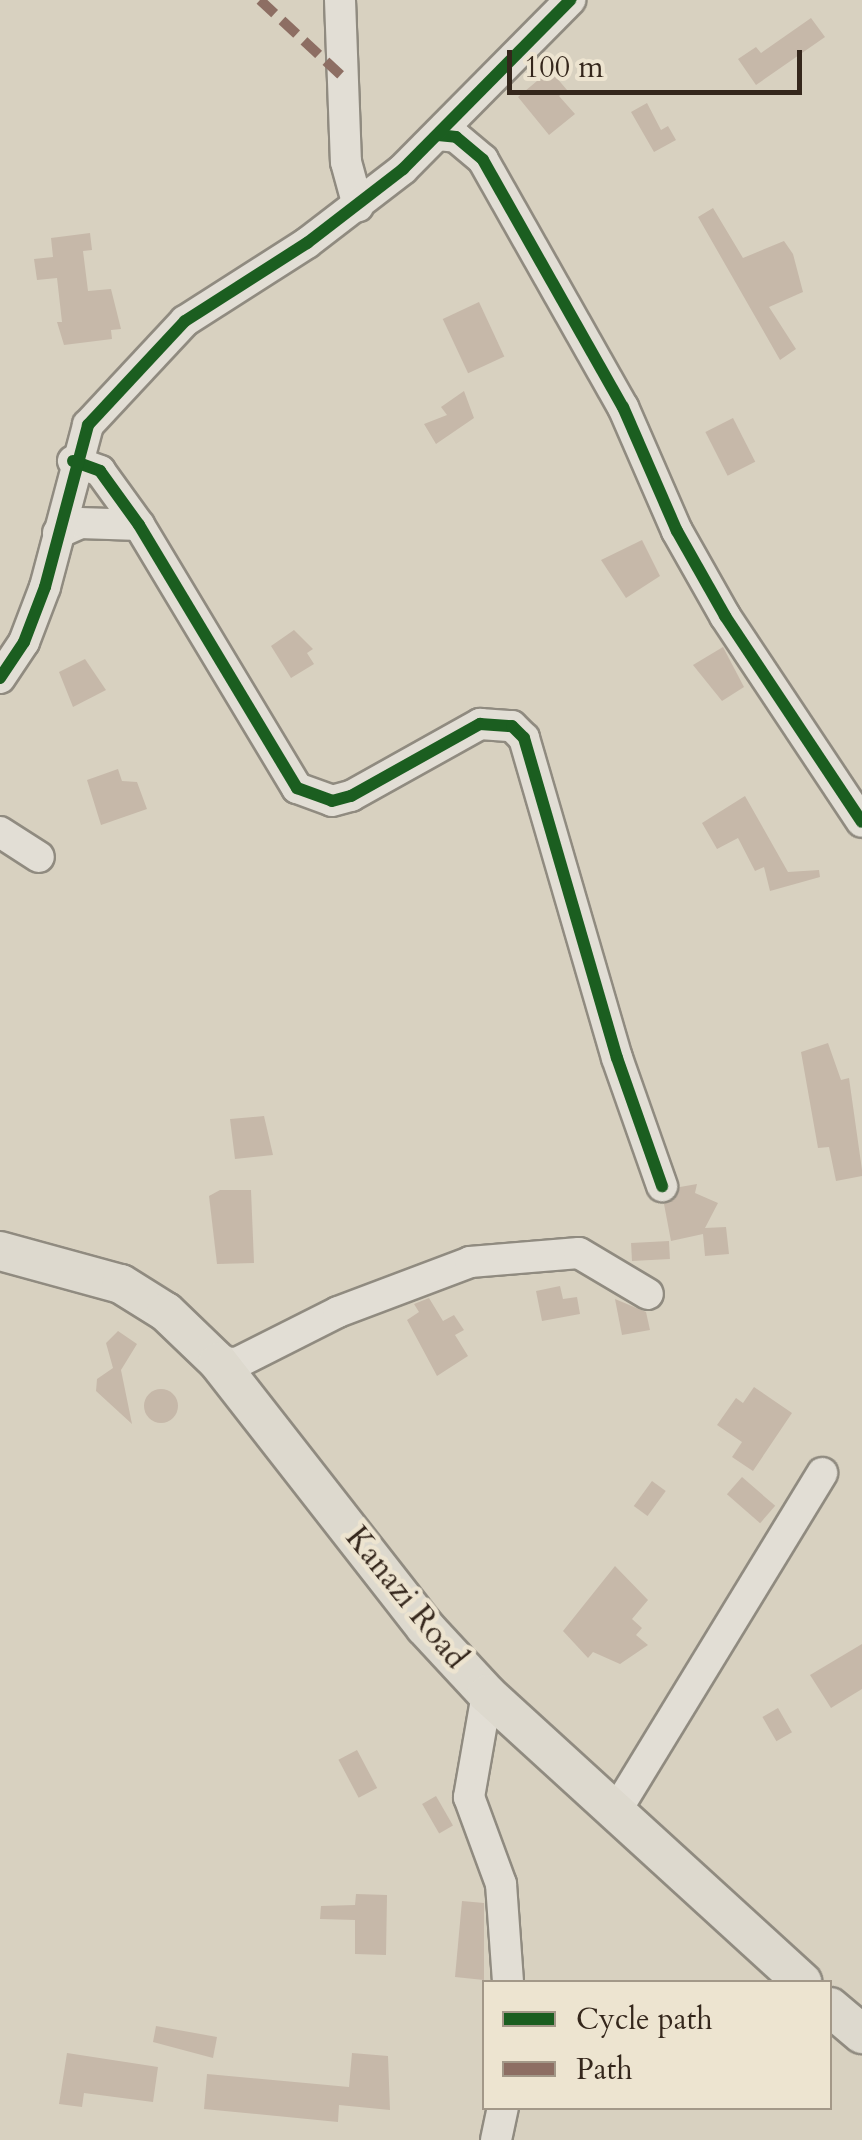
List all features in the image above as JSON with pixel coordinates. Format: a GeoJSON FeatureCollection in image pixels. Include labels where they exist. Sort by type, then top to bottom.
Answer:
{"type":"FeatureCollection","features":[{"type":"Feature","properties":{"kind":"main road","name":"Kanazi Road"},"geometry":{"type":"LineString","coordinates":[[0,1251],[121,1284],[166,1312],[218,1362],[425,1627],[486,1694],[800,1980]]}},
{"type":"Feature","properties":{"kind":"main road"},"geometry":{"type":"LineString","coordinates":[[832,2009],[862,2034]]}},
{"type":"Feature","properties":{"kind":"street"},"geometry":{"type":"LineString","coordinates":[[340,0],[346,162],[358,206]]}},
{"type":"Feature","properties":{"kind":"street"},"geometry":{"type":"LineString","coordinates":[[0,678],[24,642],[58,534],[74,462],[88,426],[185,320],[358,206],[438,135],[570,0]]}},
{"type":"Feature","properties":{"kind":"street"},"geometry":{"type":"LineString","coordinates":[[438,135],[456,137],[483,160],[623,406],[677,531],[726,616],[862,822]]}},
{"type":"Feature","properties":{"kind":"street"},"geometry":{"type":"LineString","coordinates":[[74,462],[100,471],[139,525],[297,788],[332,800],[351,796],[493,721],[524,738],[617,1058],[662,1186]]}},
{"type":"Feature","properties":{"kind":"street"},"geometry":{"type":"LineString","coordinates":[[58,534],[80,522],[139,525]]}},
{"type":"Feature","properties":{"kind":"street"},"geometry":{"type":"LineString","coordinates":[[0,832],[39,857]]}},
{"type":"Feature","properties":{"kind":"street"},"geometry":{"type":"LineString","coordinates":[[218,1362],[238,1362],[338,1312],[470,1262],[579,1254],[648,1294]]}},
{"type":"Feature","properties":{"kind":"street"},"geometry":{"type":"LineString","coordinates":[[616,1811],[822,1473]]}},
{"type":"Feature","properties":{"kind":"street"},"geometry":{"type":"LineString","coordinates":[[486,1694],[469,1797],[501,1884],[508,1980]]}},
{"type":"Feature","properties":{"kind":"street"},"geometry":{"type":"LineString","coordinates":[[496,2140],[503,2110]]}},
{"type":"Feature","properties":{"kind":"building"},"geometry":{"type":"Polygon","coordinates":[[[811,18],[825,37],[756,85],[738,59],[756,47],[761,53],[811,18]]]}},
{"type":"Feature","properties":{"kind":"building"},"geometry":{"type":"Polygon","coordinates":[[[550,70],[567,90],[559,96],[575,114],[549,135],[518,97],[550,70]]]}},
{"type":"Feature","properties":{"kind":"building"},"geometry":{"type":"Polygon","coordinates":[[[647,103],[661,130],[668,126],[676,140],[654,152],[631,112],[647,103]]]}},
{"type":"Feature","properties":{"kind":"building"},"geometry":{"type":"Polygon","coordinates":[[[713,208],[743,258],[784,241],[793,254],[803,292],[769,307],[796,349],[780,360],[698,217],[713,208]]]}},
{"type":"Feature","properties":{"kind":"building"},"geometry":{"type":"Polygon","coordinates":[[[90,233],[92,250],[83,251],[88,291],[111,289],[121,329],[111,330],[112,339],[64,345],[57,322],[62,322],[57,278],[37,280],[34,259],[53,257],[51,238],[90,233]]]}},
{"type":"Feature","properties":{"kind":"building"},"geometry":{"type":"Polygon","coordinates":[[[479,302],[504,356],[468,373],[443,319],[479,302]]]}},
{"type":"Feature","properties":{"kind":"building"},"geometry":{"type":"Polygon","coordinates":[[[464,391],[474,418],[436,444],[424,424],[447,415],[441,407],[464,391]]]}},
{"type":"Feature","properties":{"kind":"building"},"geometry":{"type":"Polygon","coordinates":[[[733,418],[755,462],[728,476],[705,432],[733,418]]]}},
{"type":"Feature","properties":{"kind":"building"},"geometry":{"type":"Polygon","coordinates":[[[642,540],[660,576],[626,598],[601,560],[642,540]]]}},
{"type":"Feature","properties":{"kind":"building"},"geometry":{"type":"Polygon","coordinates":[[[294,630],[313,649],[307,653],[314,664],[291,678],[271,646],[294,630]]]}},
{"type":"Feature","properties":{"kind":"building"},"geometry":{"type":"Polygon","coordinates":[[[723,647],[744,687],[722,701],[693,665],[723,647]]]}},
{"type":"Feature","properties":{"kind":"building"},"geometry":{"type":"Polygon","coordinates":[[[85,659],[106,690],[73,707],[59,672],[85,659]]]}},
{"type":"Feature","properties":{"kind":"building"},"geometry":{"type":"Polygon","coordinates":[[[118,769],[122,781],[137,782],[147,809],[101,825],[87,780],[118,769]]]}},
{"type":"Feature","properties":{"kind":"building"},"geometry":{"type":"Polygon","coordinates":[[[745,796],[788,872],[819,870],[820,877],[770,891],[764,867],[755,871],[738,838],[717,849],[702,823],[745,796]]]}},
{"type":"Feature","properties":{"kind":"building"},"geometry":{"type":"Polygon","coordinates":[[[828,1043],[841,1080],[849,1078],[862,1170],[862,1176],[836,1181],[829,1147],[818,1148],[801,1052],[828,1043]]]}},
{"type":"Feature","properties":{"kind":"building"},"geometry":{"type":"Polygon","coordinates":[[[264,1116],[273,1155],[235,1159],[230,1119],[264,1116]]]}},
{"type":"Feature","properties":{"kind":"building"},"geometry":{"type":"Polygon","coordinates":[[[697,1184],[695,1193],[718,1203],[705,1228],[726,1227],[729,1254],[705,1256],[703,1234],[671,1241],[664,1204],[680,1187],[697,1184]]]}},
{"type":"Feature","properties":{"kind":"building"},"geometry":{"type":"Polygon","coordinates":[[[220,1190],[251,1190],[254,1263],[217,1264],[209,1196],[220,1190]]]}},
{"type":"Feature","properties":{"kind":"building"},"geometry":{"type":"Polygon","coordinates":[[[669,1241],[670,1259],[632,1261],[631,1243],[669,1241]]]}},
{"type":"Feature","properties":{"kind":"building"},"geometry":{"type":"Polygon","coordinates":[[[560,1286],[563,1299],[577,1297],[580,1314],[542,1321],[536,1291],[560,1286]]]}},
{"type":"Feature","properties":{"kind":"building"},"geometry":{"type":"Polygon","coordinates":[[[429,1298],[443,1321],[454,1315],[464,1330],[455,1335],[468,1356],[437,1376],[407,1320],[419,1312],[414,1304],[429,1298]]]}},
{"type":"Feature","properties":{"kind":"building"},"geometry":{"type":"Polygon","coordinates":[[[615,1299],[646,1312],[650,1330],[622,1335],[615,1299]]]}},
{"type":"Feature","properties":{"kind":"building"},"geometry":{"type":"Polygon","coordinates":[[[118,1331],[137,1344],[121,1370],[132,1424],[96,1391],[97,1379],[113,1368],[106,1343],[118,1331]]]}},
{"type":"Feature","properties":{"kind":"building"},"geometry":{"type":"Polygon","coordinates":[[[754,1387],[792,1413],[753,1471],[732,1457],[742,1442],[717,1425],[736,1398],[743,1403],[754,1387]]]}},
{"type":"Feature","properties":{"kind":"building"},"geometry":{"type":"Polygon","coordinates":[[[161,1389],[173,1394],[178,1406],[173,1418],[161,1423],[149,1418],[144,1406],[149,1394],[161,1389]]]}},
{"type":"Feature","properties":{"kind":"building"},"geometry":{"type":"Polygon","coordinates":[[[742,1477],[775,1506],[760,1523],[727,1494],[742,1477]]]}},
{"type":"Feature","properties":{"kind":"building"},"geometry":{"type":"Polygon","coordinates":[[[652,1481],[666,1491],[648,1516],[634,1506],[652,1481]]]}},
{"type":"Feature","properties":{"kind":"building"},"geometry":{"type":"Polygon","coordinates":[[[615,1566],[648,1600],[632,1619],[642,1628],[636,1635],[648,1645],[620,1664],[593,1652],[588,1658],[563,1631],[615,1566]]]}},
{"type":"Feature","properties":{"kind":"building"},"geometry":{"type":"Polygon","coordinates":[[[862,1644],[862,1689],[831,1708],[810,1675],[862,1644]]]}},
{"type":"Feature","properties":{"kind":"building"},"geometry":{"type":"Polygon","coordinates":[[[778,1708],[792,1732],[776,1741],[762,1717],[778,1708]]]}},
{"type":"Feature","properties":{"kind":"building"},"geometry":{"type":"Polygon","coordinates":[[[357,1750],[377,1788],[359,1798],[338,1760],[357,1750]]]}},
{"type":"Feature","properties":{"kind":"building"},"geometry":{"type":"Polygon","coordinates":[[[436,1796],[453,1825],[439,1833],[422,1804],[436,1796]]]}},
{"type":"Feature","properties":{"kind":"building"},"geometry":{"type":"Polygon","coordinates":[[[356,1894],[387,1895],[386,1955],[355,1954],[355,1920],[320,1919],[321,1906],[355,1905],[356,1894]]]}},
{"type":"Feature","properties":{"kind":"building"},"geometry":{"type":"Polygon","coordinates":[[[462,1901],[484,1903],[484,1980],[455,1977],[462,1901]]]}},
{"type":"Feature","properties":{"kind":"building"},"geometry":{"type":"Polygon","coordinates":[[[156,2026],[217,2037],[213,2058],[153,2042],[156,2026]]]}},
{"type":"Feature","properties":{"kind":"building"},"geometry":{"type":"Polygon","coordinates":[[[67,2053],[158,2067],[153,2102],[84,2093],[82,2107],[59,2104],[67,2053]]]}},
{"type":"Feature","properties":{"kind":"building"},"geometry":{"type":"Polygon","coordinates":[[[352,2053],[388,2056],[390,2110],[339,2105],[338,2122],[204,2109],[207,2074],[349,2087],[352,2053]]]}},
{"type":"Feature","properties":{"kind":"marked path"},"geometry":{"type":"LineString","coordinates":[[260,0],[343,77]]}},
{"type":"Feature","properties":{"kind":"cycle path"},"geometry":{"type":"LineString","coordinates":[[0,678],[24,642],[45,587],[88,425],[185,321],[307,243],[403,169],[570,0]]}},
{"type":"Feature","properties":{"kind":"cycle path"},"geometry":{"type":"LineString","coordinates":[[438,135],[456,137],[483,160],[623,407],[677,531],[725,616],[862,822]]}},
{"type":"Feature","properties":{"kind":"cycle path"},"geometry":{"type":"LineString","coordinates":[[73,461],[100,471],[139,525],[297,788],[332,801],[351,796],[480,724],[512,726],[524,738],[617,1058],[662,1186]]}}]}
